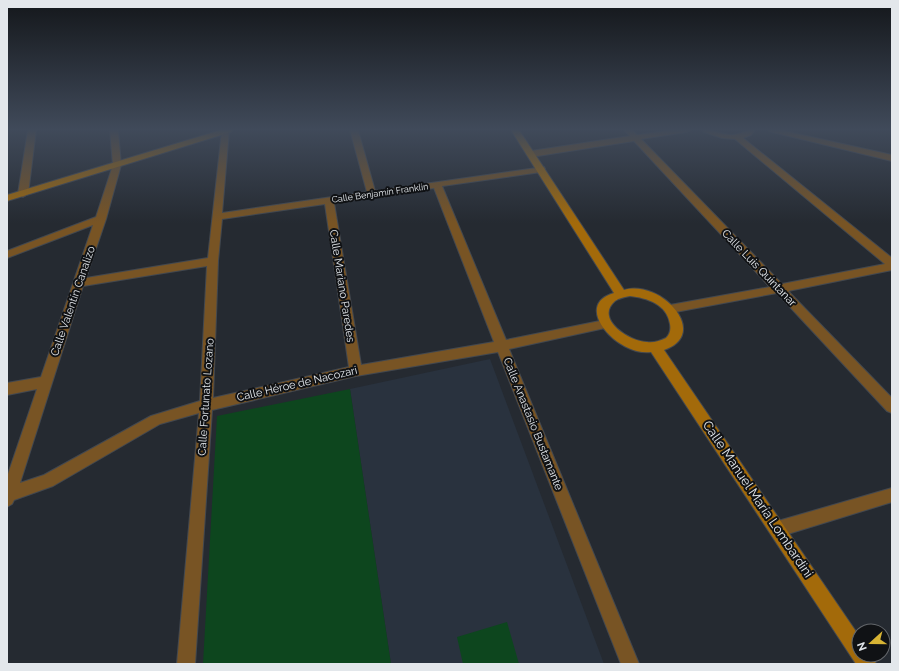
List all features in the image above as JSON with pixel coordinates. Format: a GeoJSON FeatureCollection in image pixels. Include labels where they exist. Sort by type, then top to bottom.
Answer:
{"type":"FeatureCollection","features":[{"type":"Feature","properties":{"kind":"street"},"geometry":{"type":"LineString","coordinates":[[23,194],[28,161]]}},
{"type":"Feature","properties":{"kind":"street","name":"Calle Valentín Canalizo"},"geometry":{"type":"LineString","coordinates":[[8,497],[101,220],[117,165],[117,161]]}},
{"type":"Feature","properties":{"kind":"street"},"geometry":{"type":"LineString","coordinates":[[7,198],[129,161]]}},
{"type":"Feature","properties":{"kind":"street","name":"Calle Fortunato Lozano"},"geometry":{"type":"LineString","coordinates":[[186,664],[206,405],[213,261],[224,161]]}},
{"type":"Feature","properties":{"kind":"street"},"geometry":{"type":"LineString","coordinates":[[363,161],[372,195]]}},
{"type":"Feature","properties":{"kind":"street"},"geometry":{"type":"LineString","coordinates":[[536,161],[620,294]]}},
{"type":"Feature","properties":{"kind":"street","name":"Calle Luis Quintanar"},"geometry":{"type":"LineString","coordinates":[[657,161],[892,407]]}},
{"type":"Feature","properties":{"kind":"street"},"geometry":{"type":"LineString","coordinates":[[766,161],[892,265]]}},
{"type":"Feature","properties":{"kind":"street","name":"Calle Benjamín Franklin"},"geometry":{"type":"LineString","coordinates":[[218,217],[541,170]]}},
{"type":"Feature","properties":{"kind":"street","name":"Calle Anastasio Bustamante"},"geometry":{"type":"LineString","coordinates":[[437,184],[630,664]]}},
{"type":"Feature","properties":{"kind":"street","name":"Calle Mariano Paredes"},"geometry":{"type":"LineString","coordinates":[[329,200],[356,371]]}},
{"type":"Feature","properties":{"kind":"street"},"geometry":{"type":"LineString","coordinates":[[7,255],[101,220]]}},
{"type":"Feature","properties":{"kind":"street"},"geometry":{"type":"LineString","coordinates":[[80,283],[213,261]]}},
{"type":"Feature","properties":{"kind":"street"},"geometry":{"type":"LineString","coordinates":[[670,309],[779,289],[892,265]]}},
{"type":"Feature","properties":{"kind":"street"},"geometry":{"type":"LineString","coordinates":[[641,293],[657,299],[670,309],[677,322],[675,336],[671,341],[664,345],[644,348],[631,345],[620,340],[605,324],[602,311],[608,300],[620,294],[641,293]]}},
{"type":"Feature","properties":{"kind":"street","name":"Calle Héroe de Nacozari"},"geometry":{"type":"LineString","coordinates":[[8,497],[48,481],[156,420],[185,410],[356,371],[502,346],[605,324]]}},
{"type":"Feature","properties":{"kind":"street","name":"Calle Manuel María Lombardini"},"geometry":{"type":"LineString","coordinates":[[656,347],[851,640]]}},
{"type":"Feature","properties":{"kind":"street"},"geometry":{"type":"LineString","coordinates":[[7,389],[46,382]]}},
{"type":"Feature","properties":{"kind":"street"},"geometry":{"type":"LineString","coordinates":[[778,529],[892,495]]}},
{"type":"Feature","properties":{"kind":"shaded area"},"geometry":{"type":"Polygon","coordinates":[[[490,359],[604,664],[391,664],[350,389],[490,359]]]}},
{"type":"Feature","properties":{"kind":"green space"},"geometry":{"type":"Polygon","coordinates":[[[350,389],[391,664],[203,664],[217,416],[350,389]]]}},
{"type":"Feature","properties":{"kind":"green space"},"geometry":{"type":"Polygon","coordinates":[[[507,622],[519,664],[463,664],[457,637],[507,622]]]}}]}
